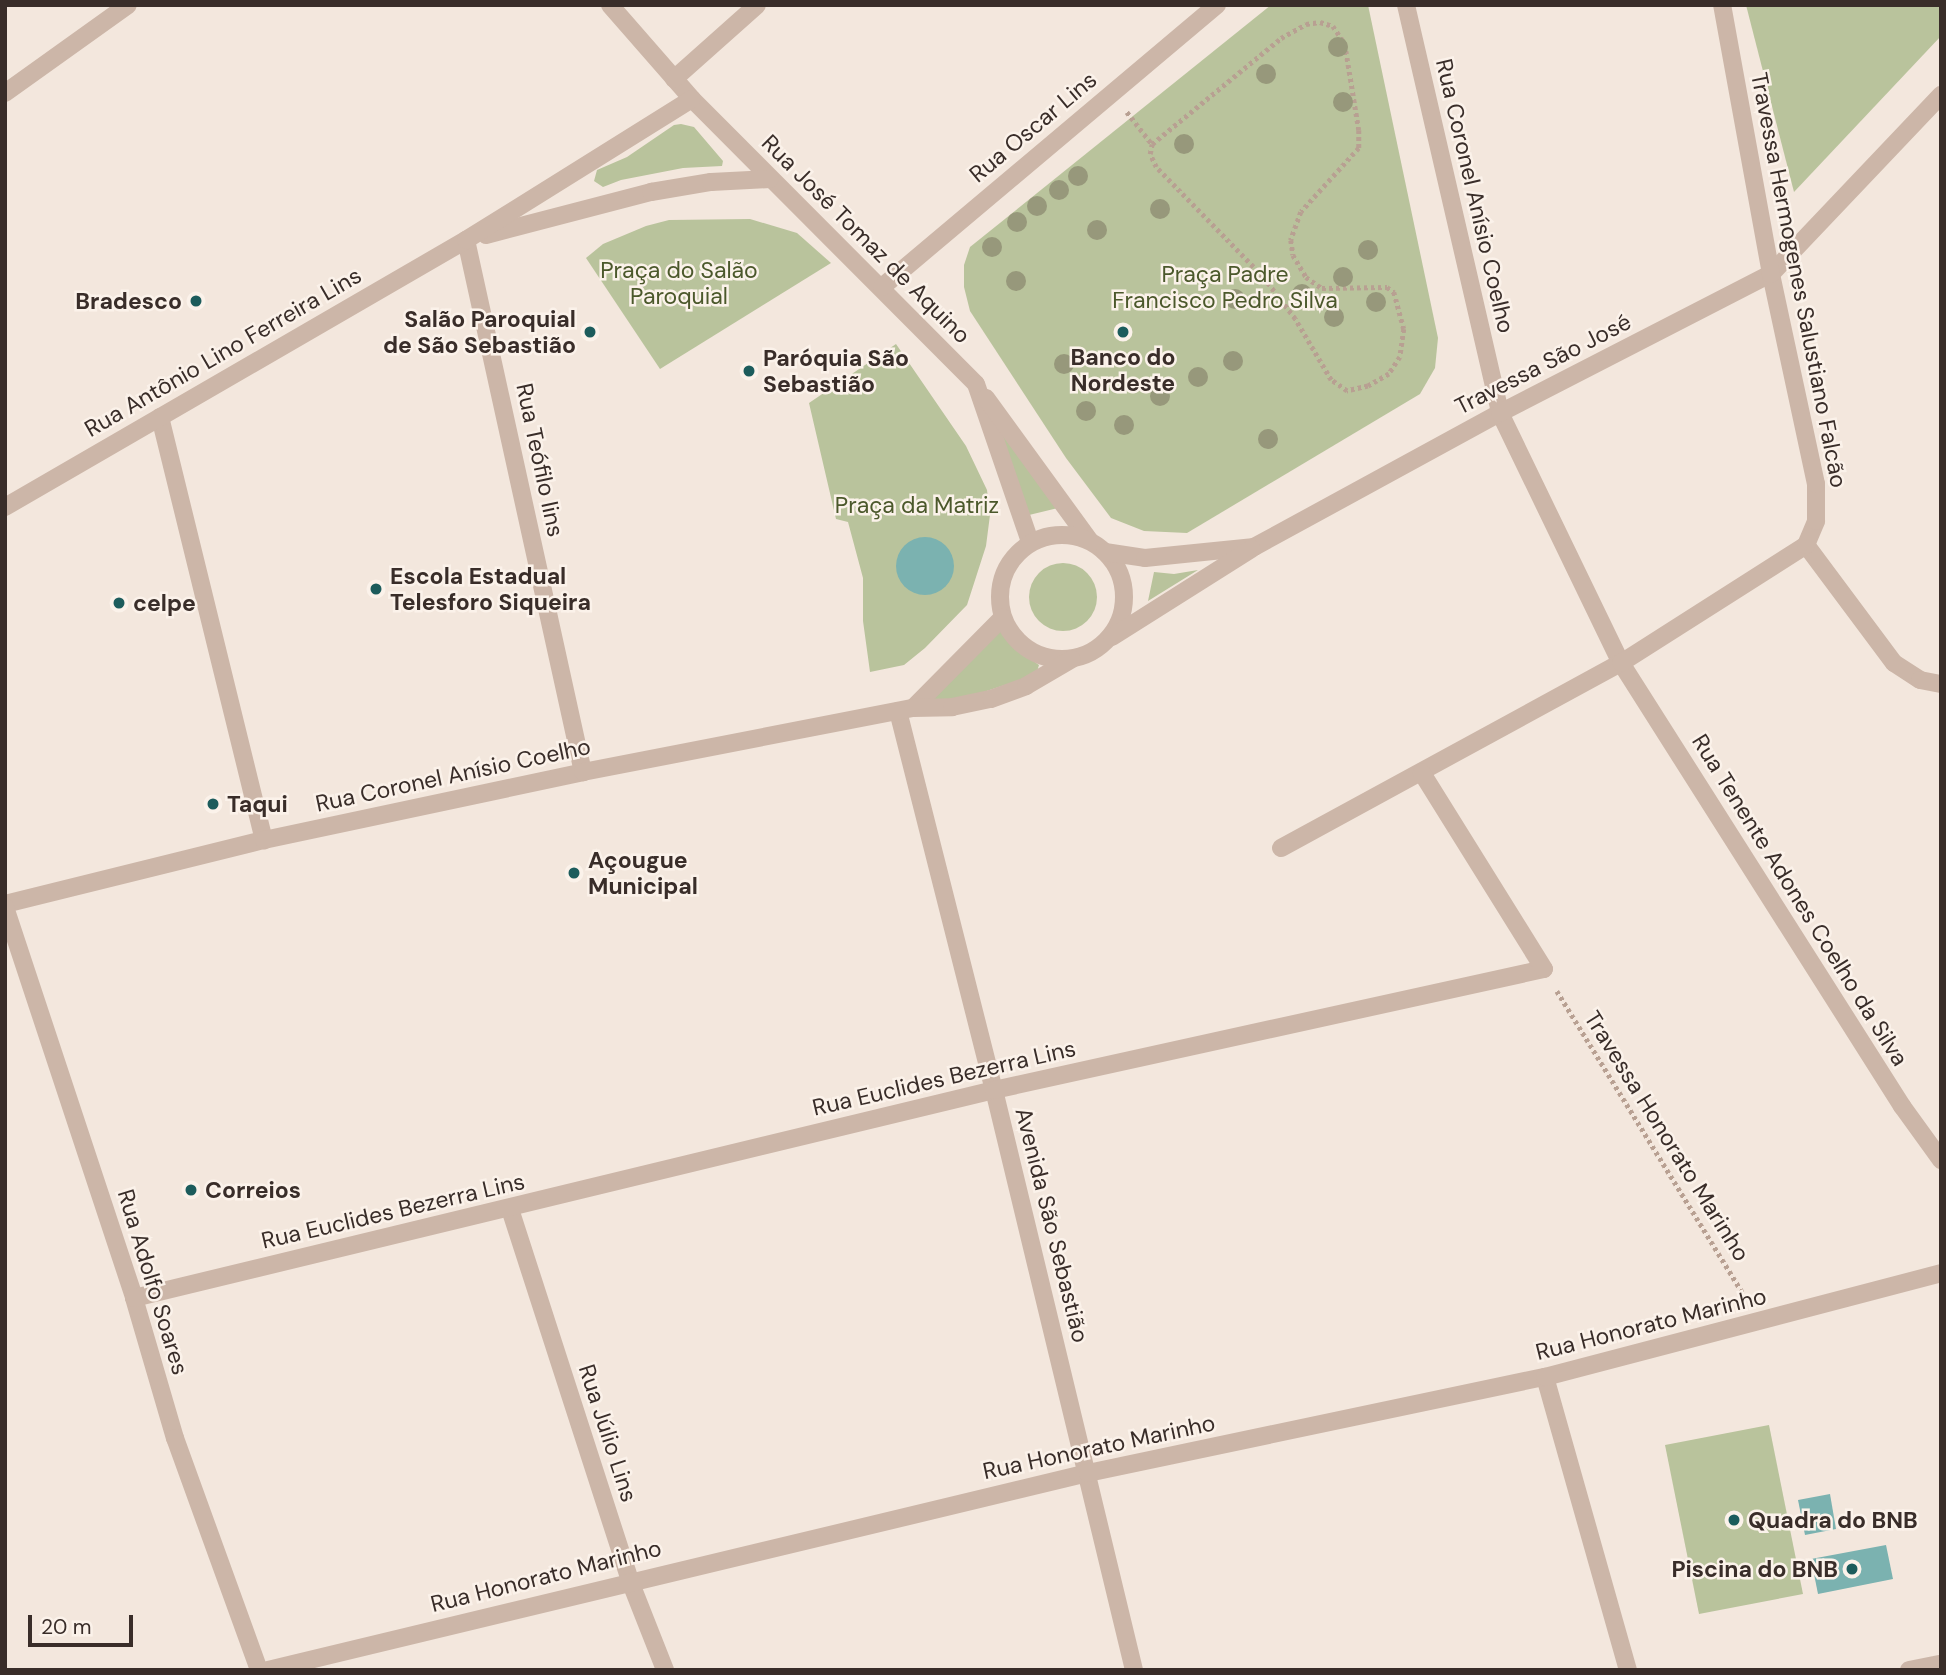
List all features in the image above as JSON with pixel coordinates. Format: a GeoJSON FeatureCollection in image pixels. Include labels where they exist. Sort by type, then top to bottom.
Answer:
{"type":"FeatureCollection","features":[{"type":"Feature","properties":{"kind":"street"},"geometry":{"type":"LineString","coordinates":[[5,93],[128,5]]}},
{"type":"Feature","properties":{"kind":"street","name":"Rua José Tomaz de Aquino"},"geometry":{"type":"LineString","coordinates":[[610,5],[692,99],[769,179],[882,287],[975,384],[1030,542]]}},
{"type":"Feature","properties":{"kind":"street"},"geometry":{"type":"LineString","coordinates":[[674,79],[757,5]]}},
{"type":"Feature","properties":{"kind":"street","name":"Rua Oscar Lins"},"geometry":{"type":"LineString","coordinates":[[882,287],[1217,5]]}},
{"type":"Feature","properties":{"kind":"street","name":"Rua Coronel Anísio Coelho"},"geometry":{"type":"LineString","coordinates":[[1406,5],[1500,413],[1622,663]]}},
{"type":"Feature","properties":{"kind":"street","name":"Travessa Hermogenes Salustiano Falcão"},"geometry":{"type":"LineString","coordinates":[[1722,5],[1771,274],[1816,484],[1816,521],[1806,545]]}},
{"type":"Feature","properties":{"kind":"street","name":"Travessa São José"},"geometry":{"type":"LineString","coordinates":[[1105,552],[1145,558],[1254,547],[1500,413],[1771,274],[1941,95]]}},
{"type":"Feature","properties":{"kind":"street","name":"Rua Antônio Lino Ferreira Lins"},"geometry":{"type":"LineString","coordinates":[[5,507],[466,240],[692,99]]}},
{"type":"Feature","properties":{"kind":"street","name":"Rua Antônio Lino Ferreira Lins"},"geometry":{"type":"LineString","coordinates":[[466,240],[650,192],[711,182],[769,179]]}},
{"type":"Feature","properties":{"kind":"street","name":"Rua Teófilo lins"},"geometry":{"type":"LineString","coordinates":[[466,240],[583,772]]}},
{"type":"Feature","properties":{"kind":"street"},"geometry":{"type":"LineString","coordinates":[[975,384],[1089,540],[1105,552],[1117,568],[1124,586],[1124,606],[1118,624],[1107,640]]}},
{"type":"Feature","properties":{"kind":"street"},"geometry":{"type":"LineString","coordinates":[[160,417],[264,840]]}},
{"type":"Feature","properties":{"kind":"street"},"geometry":{"type":"LineString","coordinates":[[1072,659],[1050,658],[1030,651],[1013,637],[1002,618],[998,597],[1002,576],[1013,556],[1030,542],[1048,535],[1069,535],[1089,540]]}},
{"type":"Feature","properties":{"kind":"street"},"geometry":{"type":"LineString","coordinates":[[1281,848],[1622,663],[1806,545],[1894,663],[1920,680],[1941,684]]}},
{"type":"Feature","properties":{"kind":"street","name":"Rua Coronel Anísio Coelho"},"geometry":{"type":"LineString","coordinates":[[5,905],[264,840],[583,772],[906,709],[952,707],[991,699],[1026,686],[1072,659],[1091,652],[1254,547]]}},
{"type":"Feature","properties":{"kind":"street"},"geometry":{"type":"LineString","coordinates":[[906,709],[1002,618]]}},
{"type":"Feature","properties":{"kind":"street","name":"Rua Tenente Adones Coelho da Silva"},"geometry":{"type":"LineString","coordinates":[[1622,663],[1902,1106],[1941,1160]]}},
{"type":"Feature","properties":{"kind":"street","name":"Avenida São Sebastião"},"geometry":{"type":"LineString","coordinates":[[906,709],[994,1090],[1134,1670]]}},
{"type":"Feature","properties":{"kind":"street"},"geometry":{"type":"LineString","coordinates":[[1423,773],[1544,970]]}},
{"type":"Feature","properties":{"kind":"street","name":"Rua Adolfo Soares"},"geometry":{"type":"LineString","coordinates":[[5,905],[134,1298],[175,1438],[259,1670]]}},
{"type":"Feature","properties":{"kind":"street","name":"Rua Euclides Bezerra Lins"},"geometry":{"type":"LineString","coordinates":[[134,1298],[994,1090],[1544,970]]}},
{"type":"Feature","properties":{"kind":"street","name":"Rua Júlio Lins"},"geometry":{"type":"LineString","coordinates":[[510,1209],[630,1581],[664,1670]]}},
{"type":"Feature","properties":{"kind":"street","name":"Rua Honorato Marinho"},"geometry":{"type":"LineString","coordinates":[[268,1670],[1088,1473],[1545,1377],[1941,1273]]}},
{"type":"Feature","properties":{"kind":"street"},"geometry":{"type":"LineString","coordinates":[[1545,1377],[1628,1670]]}},
{"type":"Feature","properties":{"kind":"street"},"geometry":{"type":"LineString","coordinates":[[1909,1670],[1941,1664]]}},
{"type":"Feature","properties":{"kind":"path"},"geometry":{"type":"LineString","coordinates":[[1320,22],[1333,26],[1341,34],[1349,58],[1359,148],[1301,212],[1291,240],[1293,255],[1306,277],[1322,288],[1378,286],[1394,292],[1404,329],[1404,345],[1396,366],[1389,374],[1357,390],[1347,391],[1338,387],[1295,319],[1263,277],[1156,167],[1150,154],[1152,144],[1294,29],[1320,22]]}},
{"type":"Feature","properties":{"kind":"path"},"geometry":{"type":"LineString","coordinates":[[1111,93],[1152,144]]}},
{"type":"Feature","properties":{"kind":"path","name":"Travessa Honorato Marinho"},"geometry":{"type":"LineString","coordinates":[[1544,970],[1760,1322]]}},
{"type":"Feature","properties":{"kind":"green space","name":"Praça Padre Francisco Pedro Silva"},"geometry":{"type":"Polygon","coordinates":[[[1271,5],[1368,5],[1438,338],[1435,368],[1420,394],[1187,533],[1144,531],[1111,518],[1066,458],[970,311],[964,287],[964,265],[970,247],[1271,5]]]}},
{"type":"Feature","properties":{"kind":"green space"},"geometry":{"type":"Polygon","coordinates":[[[1746,5],[1941,5],[1941,36],[1794,192],[1746,5]]]}},
{"type":"Feature","properties":{"kind":"green space"},"geometry":{"type":"Polygon","coordinates":[[[674,125],[694,127],[723,161],[722,166],[683,168],[621,180],[603,187],[594,181],[597,170],[627,157],[674,125]]]}},
{"type":"Feature","properties":{"kind":"green space","name":"Praça do Salão Paroquial"},"geometry":{"type":"Polygon","coordinates":[[[750,219],[797,233],[831,263],[660,369],[586,258],[603,244],[646,226],[669,220],[750,219]]]}},
{"type":"Feature","properties":{"kind":"green space","name":"Praça da Matriz"},"geometry":{"type":"Polygon","coordinates":[[[896,344],[966,446],[987,490],[990,515],[986,546],[967,605],[925,648],[904,665],[870,672],[863,621],[863,578],[848,522],[836,519],[809,403],[896,344]]]}},
{"type":"Feature","properties":{"kind":"green space"},"geometry":{"type":"Polygon","coordinates":[[[995,422],[1058,508],[1029,515],[995,422]]]}},
{"type":"Feature","properties":{"kind":"green space"},"geometry":{"type":"Polygon","coordinates":[[[1070,563],[1091,578],[1097,590],[1095,610],[1087,621],[1070,631],[1056,631],[1039,621],[1031,610],[1029,590],[1039,573],[1050,565],[1070,563]]]}},
{"type":"Feature","properties":{"kind":"green space"},"geometry":{"type":"Polygon","coordinates":[[[1198,570],[1148,601],[1154,572],[1174,574],[1198,570]]]}},
{"type":"Feature","properties":{"kind":"green space"},"geometry":{"type":"Polygon","coordinates":[[[1000,629],[1019,651],[1039,665],[1036,675],[950,703],[934,700],[930,695],[1000,629]]]}},
{"type":"Feature","properties":{"kind":"green space","name":"Quadra do BNB"},"geometry":{"type":"Polygon","coordinates":[[[1769,1425],[1803,1594],[1699,1614],[1665,1445],[1769,1425]]]}},
{"type":"Feature","properties":{"kind":"water"},"geometry":{"type":"Polygon","coordinates":[[[919,537],[931,537],[946,545],[954,560],[954,572],[946,587],[931,595],[919,595],[904,587],[896,572],[896,560],[904,545],[919,537]]]}},
{"type":"Feature","properties":{"kind":"water"},"geometry":{"type":"Polygon","coordinates":[[[1830,1494],[1836,1529],[1805,1535],[1798,1500],[1830,1494]]]}},
{"type":"Feature","properties":{"kind":"water","name":"Piscina do BNB"},"geometry":{"type":"Polygon","coordinates":[[[1886,1545],[1893,1579],[1818,1594],[1811,1559],[1886,1545]]]}},
{"type":"Feature","properties":{"kind":"place","name":"Bradesco"},"geometry":{"type":"Point","coordinates":[196,301]}},
{"type":"Feature","properties":{"kind":"place","name":"Salão Paroquial de São Sebastião"},"geometry":{"type":"Point","coordinates":[590,332]}},
{"type":"Feature","properties":{"kind":"place","name":"Banco do Nordeste"},"geometry":{"type":"Point","coordinates":[1123,332]}},
{"type":"Feature","properties":{"kind":"place","name":"Paróquia São Sebastião"},"geometry":{"type":"Point","coordinates":[749,371]}},
{"type":"Feature","properties":{"kind":"place","name":"Escola Estadual Telesforo Siqueira"},"geometry":{"type":"Point","coordinates":[376,589]}},
{"type":"Feature","properties":{"kind":"place","name":"celpe"},"geometry":{"type":"Point","coordinates":[119,603]}},
{"type":"Feature","properties":{"kind":"place","name":"Taqui"},"geometry":{"type":"Point","coordinates":[213,804]}},
{"type":"Feature","properties":{"kind":"place","name":"Açougue Municipal"},"geometry":{"type":"Point","coordinates":[574,873]}},
{"type":"Feature","properties":{"kind":"place","name":"Correios"},"geometry":{"type":"Point","coordinates":[191,1190]}},
{"type":"Feature","properties":{"kind":"place","name":"Quadra do BNB"},"geometry":{"type":"Point","coordinates":[1734,1520]}},
{"type":"Feature","properties":{"kind":"place","name":"Piscina do BNB"},"geometry":{"type":"Point","coordinates":[1852,1569]}}]}
